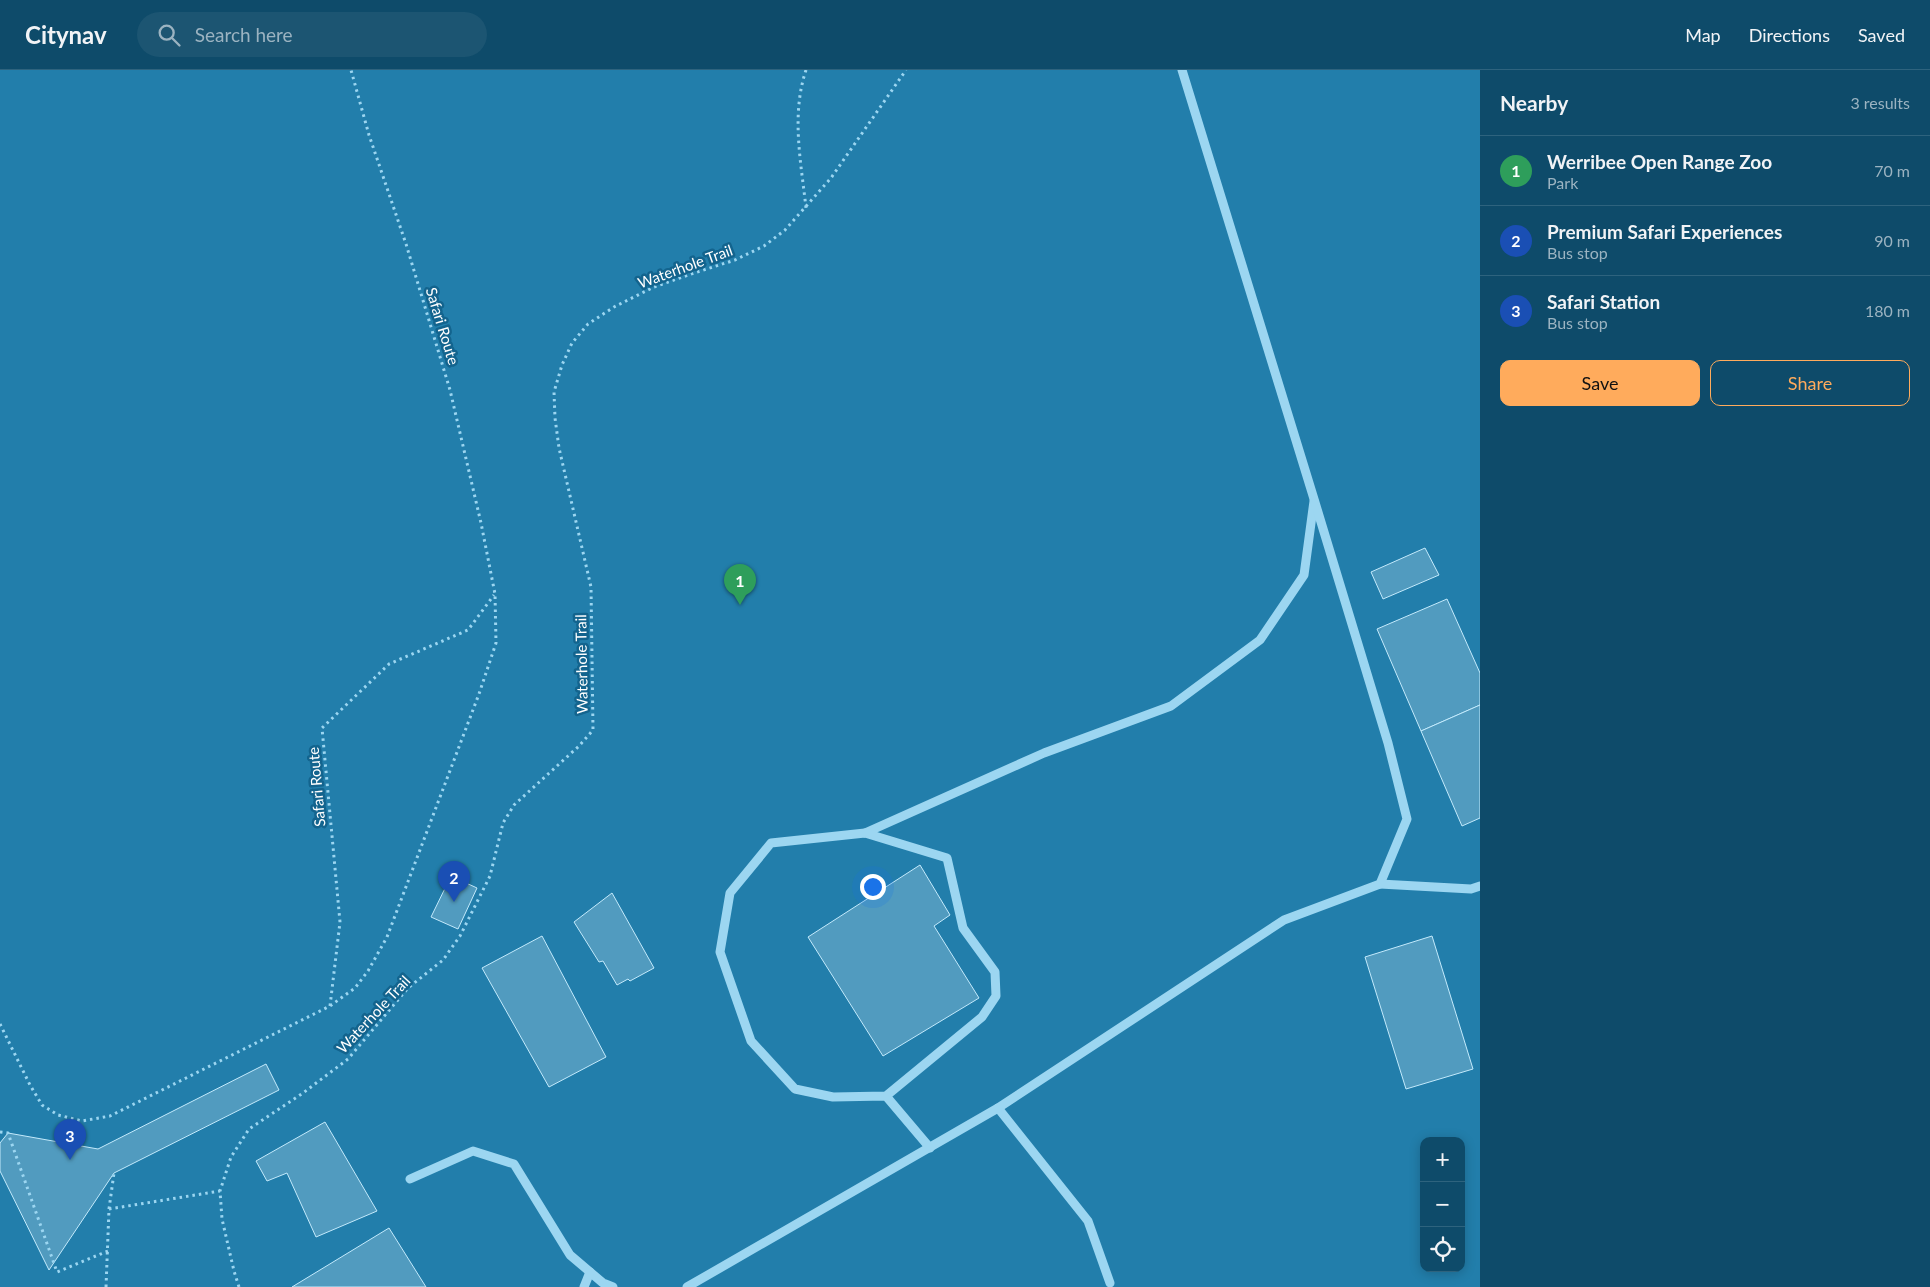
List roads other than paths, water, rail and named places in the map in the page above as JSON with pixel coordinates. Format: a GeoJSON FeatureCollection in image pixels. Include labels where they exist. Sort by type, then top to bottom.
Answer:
{"type":"FeatureCollection","features":[{"type":"Feature","properties":{"kind":"street"},"geometry":{"type":"LineString","coordinates":[[1182,70],[1388,743],[1406,818],[1380,884]]}},
{"type":"Feature","properties":{"kind":"street"},"geometry":{"type":"LineString","coordinates":[[865,833],[947,858],[963,928],[995,972],[996,996],[982,1017],[886,1096],[834,1097],[796,1089],[751,1041],[720,952],[730,893],[771,843],[865,833],[1044,753],[1171,706],[1260,640],[1304,575],[1314,499]]}},
{"type":"Feature","properties":{"kind":"street"},"geometry":{"type":"LineString","coordinates":[[688,1287],[998,1108],[1284,920],[1380,884],[1471,889],[1480,886]]}},
{"type":"Feature","properties":{"kind":"street"},"geometry":{"type":"LineString","coordinates":[[886,1096],[930,1148]]}},
{"type":"Feature","properties":{"kind":"street"},"geometry":{"type":"LineString","coordinates":[[998,1108],[1088,1220],[1110,1283]]}},
{"type":"Feature","properties":{"kind":"street"},"geometry":{"type":"LineString","coordinates":[[410,1179],[473,1151],[514,1164],[570,1255],[603,1283],[613,1287]]}},
{"type":"Feature","properties":{"kind":"street"},"geometry":{"type":"LineString","coordinates":[[584,1287],[590,1272]]}},
{"type":"Feature","properties":{"kind":"place","name":"Werribee Open Range Zoo"},"geometry":{"type":"Point","coordinates":[740,605]}},
{"type":"Feature","properties":{"kind":"place","name":"Premium Safari Experiences"},"geometry":{"type":"Point","coordinates":[454,902]}},
{"type":"Feature","properties":{"kind":"place","name":"Safari Station"},"geometry":{"type":"Point","coordinates":[70,1160]}}]}
